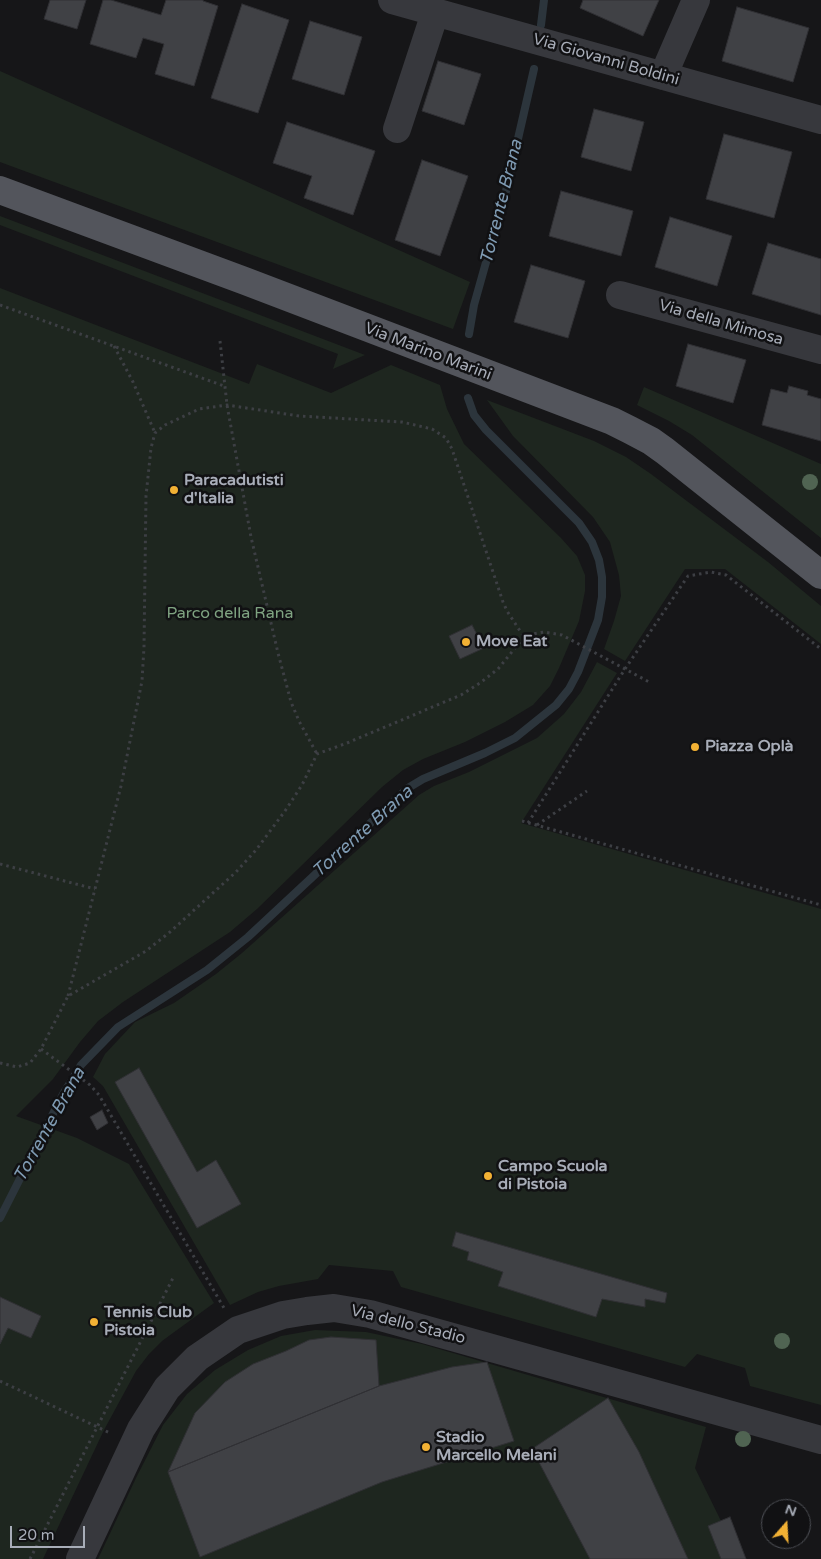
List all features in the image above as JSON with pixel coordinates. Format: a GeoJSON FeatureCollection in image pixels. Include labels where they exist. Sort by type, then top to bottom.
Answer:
{"type":"FeatureCollection","features":[{"type":"Feature","properties":{"kind":"main road","name":"Via Marino Marini"},"geometry":{"type":"LineString","coordinates":[[0,190],[245,281],[621,425],[665,451],[821,575]]}},
{"type":"Feature","properties":{"kind":"street","name":"Via Giovanni Boldini"},"geometry":{"type":"LineString","coordinates":[[392,0],[821,120]]}},
{"type":"Feature","properties":{"kind":"street"},"geometry":{"type":"LineString","coordinates":[[663,76],[696,0]]}},
{"type":"Feature","properties":{"kind":"street"},"geometry":{"type":"LineString","coordinates":[[397,129],[435,13]]}},
{"type":"Feature","properties":{"kind":"street","name":"Via della Mimosa"},"geometry":{"type":"LineString","coordinates":[[620,295],[821,350]]}},
{"type":"Feature","properties":{"kind":"street","name":"Via dello Stadio"},"geometry":{"type":"LineString","coordinates":[[80,1559],[138,1436],[167,1388],[197,1358],[238,1330],[283,1315],[307,1311],[334,1308],[357,1311],[821,1440]]}},
{"type":"Feature","properties":{"kind":"path"},"geometry":{"type":"LineString","coordinates":[[0,305],[224,386]]}},
{"type":"Feature","properties":{"kind":"path"},"geometry":{"type":"LineString","coordinates":[[220,341],[227,405],[251,537],[278,653],[296,715],[317,754]]}},
{"type":"Feature","properties":{"kind":"path"},"geometry":{"type":"LineString","coordinates":[[0,1063],[23,1066],[30,1063],[41,1049],[68,996],[121,786],[142,681],[146,496],[151,448],[155,433],[133,382],[114,346]]}},
{"type":"Feature","properties":{"kind":"path"},"geometry":{"type":"LineString","coordinates":[[155,433],[199,409],[227,405],[299,416],[402,422],[422,426],[440,434],[452,449],[503,602],[524,637]]}},
{"type":"Feature","properties":{"kind":"path"},"geometry":{"type":"LineString","coordinates":[[528,823],[625,668],[688,576],[711,572],[726,575],[821,649]]}},
{"type":"Feature","properties":{"kind":"path"},"geometry":{"type":"LineString","coordinates":[[68,996],[146,951],[176,927],[236,872],[256,850],[285,811],[302,785],[317,754],[348,744],[461,695],[498,669],[524,637],[539,633],[562,635],[651,683]]}},
{"type":"Feature","properties":{"kind":"path"},"geometry":{"type":"LineString","coordinates":[[537,825],[587,791]]}},
{"type":"Feature","properties":{"kind":"path"},"geometry":{"type":"LineString","coordinates":[[522,821],[821,905]]}},
{"type":"Feature","properties":{"kind":"path"},"geometry":{"type":"LineString","coordinates":[[0,864],[95,889]]}},
{"type":"Feature","properties":{"kind":"path"},"geometry":{"type":"LineString","coordinates":[[41,1049],[90,1085],[102,1098],[238,1330]]}},
{"type":"Feature","properties":{"kind":"path"},"geometry":{"type":"LineString","coordinates":[[30,1559],[174,1276]]}},
{"type":"Feature","properties":{"kind":"path"},"geometry":{"type":"LineString","coordinates":[[0,1380],[111,1433]]}},
{"type":"Feature","properties":{"kind":"green space"},"geometry":{"type":"Polygon","coordinates":[[[0,71],[470,282],[453,329],[0,162],[0,71]]]}},
{"type":"Feature","properties":{"kind":"green space"},"geometry":{"type":"Polygon","coordinates":[[[0,216],[365,355],[333,369],[338,354],[0,225],[0,216]]]}},
{"type":"Feature","properties":{"kind":"green space","name":"Parco della Rana"},"geometry":{"type":"Polygon","coordinates":[[[0,288],[249,384],[257,364],[331,393],[391,365],[440,385],[447,409],[464,444],[561,538],[577,556],[585,575],[585,591],[579,621],[550,686],[533,705],[505,722],[465,742],[423,759],[403,770],[382,787],[257,909],[230,932],[123,1002],[98,1021],[53,1079],[16,1116],[77,1138],[129,1164],[214,1303],[162,1341],[136,1371],[104,1430],[43,1559],[0,1559],[0,288]]]}},
{"type":"Feature","properties":{"kind":"green space"},"geometry":{"type":"Polygon","coordinates":[[[644,387],[821,464],[821,538],[692,435],[637,405],[644,387]]]}},
{"type":"Feature","properties":{"kind":"green space"},"geometry":{"type":"Polygon","coordinates":[[[487,400],[594,441],[626,457],[651,474],[768,562],[821,606],[821,644],[725,569],[685,569],[625,661],[604,649],[621,596],[619,575],[610,542],[593,517],[513,436],[487,400]]]}},
{"type":"Feature","properties":{"kind":"green space","name":"Campo Scuola di Pistoia"},"geometry":{"type":"Polygon","coordinates":[[[597,662],[617,673],[521,823],[821,909],[821,1405],[750,1386],[745,1368],[697,1354],[685,1367],[401,1287],[393,1271],[329,1265],[318,1279],[258,1292],[230,1305],[103,1086],[93,1077],[105,1054],[135,1022],[174,1003],[216,974],[419,795],[434,786],[469,772],[537,738],[564,714],[581,692],[597,662]]]}},
{"type":"Feature","properties":{"kind":"green space","name":"Stadio Marcello Melani"},"geometry":{"type":"Polygon","coordinates":[[[315,1330],[366,1332],[422,1344],[706,1427],[695,1468],[721,1521],[735,1559],[98,1559],[163,1425],[187,1394],[215,1370],[248,1350],[281,1336],[315,1330]]]}},
{"type":"Feature","properties":{"kind":"building"},"geometry":{"type":"Polygon","coordinates":[[[50,0],[86,0],[77,29],[44,19],[50,0]]]}},
{"type":"Feature","properties":{"kind":"building"},"geometry":{"type":"Polygon","coordinates":[[[103,0],[111,0],[161,15],[166,0],[203,0],[218,6],[194,86],[155,74],[164,44],[143,38],[136,58],[90,44],[103,0]]]}},
{"type":"Feature","properties":{"kind":"building"},"geometry":{"type":"Polygon","coordinates":[[[583,0],[659,0],[643,36],[580,8],[583,0]]]}},
{"type":"Feature","properties":{"kind":"building"},"geometry":{"type":"Polygon","coordinates":[[[242,4],[289,20],[258,113],[211,98],[242,4]]]}},
{"type":"Feature","properties":{"kind":"building"},"geometry":{"type":"Polygon","coordinates":[[[737,7],[809,28],[793,82],[722,61],[737,7]]]}},
{"type":"Feature","properties":{"kind":"building"},"geometry":{"type":"Polygon","coordinates":[[[310,21],[362,37],[344,95],[292,79],[310,21]]]}},
{"type":"Feature","properties":{"kind":"building"},"geometry":{"type":"Polygon","coordinates":[[[438,61],[481,74],[464,125],[422,111],[438,61]]]}},
{"type":"Feature","properties":{"kind":"building"},"geometry":{"type":"Polygon","coordinates":[[[594,109],[644,122],[631,171],[581,157],[594,109]]]}},
{"type":"Feature","properties":{"kind":"building"},"geometry":{"type":"Polygon","coordinates":[[[287,122],[375,151],[353,215],[304,198],[312,176],[273,163],[287,122]]]}},
{"type":"Feature","properties":{"kind":"building"},"geometry":{"type":"Polygon","coordinates":[[[724,134],[792,152],[774,218],[706,199],[724,134]]]}},
{"type":"Feature","properties":{"kind":"building"},"geometry":{"type":"Polygon","coordinates":[[[422,160],[468,176],[440,256],[395,240],[422,160]]]}},
{"type":"Feature","properties":{"kind":"building"},"geometry":{"type":"Polygon","coordinates":[[[561,191],[633,211],[621,256],[549,236],[561,191]]]}},
{"type":"Feature","properties":{"kind":"building"},"geometry":{"type":"Polygon","coordinates":[[[670,217],[732,236],[717,286],[655,267],[670,217]]]}},
{"type":"Feature","properties":{"kind":"building"},"geometry":{"type":"Polygon","coordinates":[[[768,243],[821,259],[821,315],[752,294],[768,243]]]}},
{"type":"Feature","properties":{"kind":"building"},"geometry":{"type":"Polygon","coordinates":[[[531,265],[585,281],[568,338],[514,322],[531,265]]]}},
{"type":"Feature","properties":{"kind":"building"},"geometry":{"type":"Polygon","coordinates":[[[688,344],[746,360],[733,403],[676,386],[688,344]]]}},
{"type":"Feature","properties":{"kind":"building"},"geometry":{"type":"Polygon","coordinates":[[[789,386],[808,391],[807,395],[821,399],[821,441],[762,425],[771,389],[787,393],[789,386]]]}},
{"type":"Feature","properties":{"kind":"building","name":"Move Eat"},"geometry":{"type":"Polygon","coordinates":[[[472,625],[484,648],[460,659],[449,636],[472,625]]]}},
{"type":"Feature","properties":{"kind":"building"},"geometry":{"type":"Polygon","coordinates":[[[139,1068],[197,1172],[216,1160],[241,1204],[197,1228],[115,1082],[139,1068]]]}},
{"type":"Feature","properties":{"kind":"building"},"geometry":{"type":"Polygon","coordinates":[[[102,1110],[108,1123],[97,1130],[90,1117],[102,1110]]]}},
{"type":"Feature","properties":{"kind":"building"},"geometry":{"type":"Polygon","coordinates":[[[456,1232],[667,1293],[665,1303],[645,1299],[645,1307],[602,1299],[596,1317],[498,1286],[503,1272],[467,1260],[469,1252],[452,1246],[456,1232]]]}},
{"type":"Feature","properties":{"kind":"building"},"geometry":{"type":"Polygon","coordinates":[[[0,1297],[41,1316],[31,1338],[8,1328],[0,1344],[0,1297]]]}},
{"type":"Feature","properties":{"kind":"building"},"geometry":{"type":"Polygon","coordinates":[[[331,1337],[376,1340],[379,1386],[168,1472],[195,1413],[225,1382],[253,1364],[309,1340],[331,1337]]]}},
{"type":"Feature","properties":{"kind":"building"},"geometry":{"type":"Polygon","coordinates":[[[487,1362],[514,1441],[382,1482],[200,1557],[168,1472],[379,1386],[452,1367],[487,1362]]]}},
{"type":"Feature","properties":{"kind":"building"},"geometry":{"type":"Polygon","coordinates":[[[608,1398],[639,1452],[688,1559],[590,1559],[532,1449],[608,1398]]]}},
{"type":"Feature","properties":{"kind":"building"},"geometry":{"type":"Polygon","coordinates":[[[730,1517],[746,1559],[721,1559],[708,1526],[730,1517]]]}},
{"type":"Feature","properties":{"kind":"waterway","name":"Torrente Brana"},"geometry":{"type":"LineString","coordinates":[[541,25],[544,0]]}},
{"type":"Feature","properties":{"kind":"waterway","name":"Torrente Brana"},"geometry":{"type":"LineString","coordinates":[[469,334],[474,305],[506,191],[534,69]]}},
{"type":"Feature","properties":{"kind":"waterway","name":"Torrente Brana"},"geometry":{"type":"LineString","coordinates":[[0,1218],[63,1094],[81,1065],[118,1027],[207,970],[248,937],[408,788],[423,779],[515,738],[556,705],[569,689],[578,672],[598,620],[602,597],[602,577],[599,560],[592,542],[579,523],[486,430],[474,415],[468,398]]}},
{"type":"Feature","properties":{"kind":"place","name":"Paracadutisti d'Italia"},"geometry":{"type":"Point","coordinates":[174,490]}},
{"type":"Feature","properties":{"kind":"place","name":"Move Eat"},"geometry":{"type":"Point","coordinates":[466,642]}},
{"type":"Feature","properties":{"kind":"place","name":"Piazza Oplà"},"geometry":{"type":"Point","coordinates":[695,747]}},
{"type":"Feature","properties":{"kind":"place","name":"Campo Scuola di Pistoia"},"geometry":{"type":"Point","coordinates":[488,1176]}},
{"type":"Feature","properties":{"kind":"place","name":"Tennis Club Pistoia"},"geometry":{"type":"Point","coordinates":[94,1322]}},
{"type":"Feature","properties":{"kind":"place","name":"Stadio Marcello Melani"},"geometry":{"type":"Point","coordinates":[426,1447]}}]}
